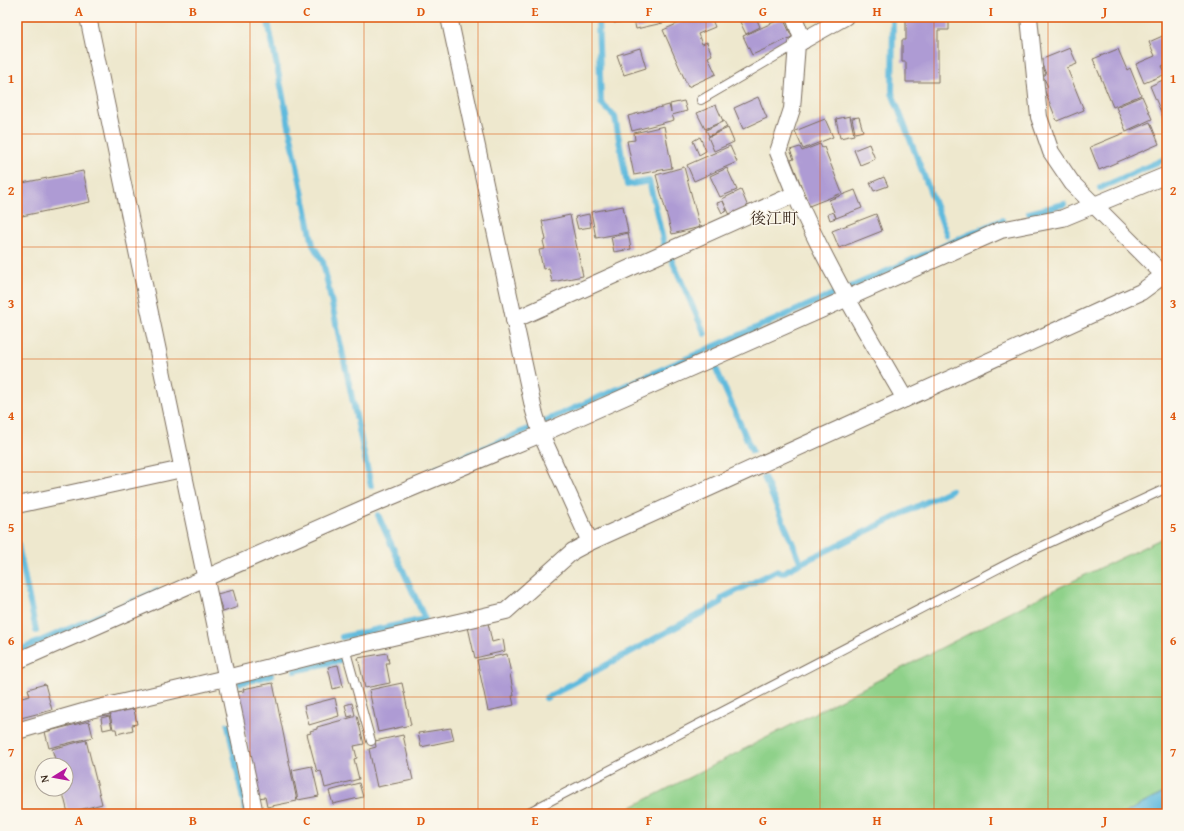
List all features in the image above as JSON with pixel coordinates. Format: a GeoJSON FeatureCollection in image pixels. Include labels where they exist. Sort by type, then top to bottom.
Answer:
{"type":"FeatureCollection","features":[{"type":"Feature","properties":{"kind":"street"},"geometry":{"type":"LineString","coordinates":[[88,17],[254,814]]}},
{"type":"Feature","properties":{"kind":"street"},"geometry":{"type":"LineString","coordinates":[[449,17],[534,411],[541,434],[590,542]]}},
{"type":"Feature","properties":{"kind":"street"},"geometry":{"type":"LineString","coordinates":[[794,17],[800,43],[792,109],[778,152],[794,194],[811,232],[905,399]]}},
{"type":"Feature","properties":{"kind":"street"},"geometry":{"type":"LineString","coordinates":[[800,43],[845,17]]}},
{"type":"Feature","properties":{"kind":"street"},"geometry":{"type":"LineString","coordinates":[[17,731],[90,710],[345,648],[506,611],[573,551],[590,542],[1141,292],[1165,276],[1072,183],[1051,152],[1039,117],[1029,17]]}},
{"type":"Feature","properties":{"kind":"street"},"geometry":{"type":"LineString","coordinates":[[17,661],[370,506],[541,434],[1001,230],[1064,218],[1167,175]]}},
{"type":"Feature","properties":{"kind":"street"},"geometry":{"type":"LineString","coordinates":[[514,320],[794,194]]}},
{"type":"Feature","properties":{"kind":"street"},"geometry":{"type":"LineString","coordinates":[[17,505],[182,468]]}},
{"type":"Feature","properties":{"kind":"lane"},"geometry":{"type":"LineString","coordinates":[[700,100],[800,43]]}},
{"type":"Feature","properties":{"kind":"lane"},"geometry":{"type":"LineString","coordinates":[[525,814],[1024,555],[1167,488]]}},
{"type":"Feature","properties":{"kind":"lane"},"geometry":{"type":"LineString","coordinates":[[345,648],[372,741]]}},
{"type":"Feature","properties":{"kind":"green space"},"geometry":{"type":"Polygon","coordinates":[[[1167,536],[1167,791],[1123,814],[618,814],[1054,590],[1167,536]]]}},
{"type":"Feature","properties":{"kind":"water"},"geometry":{"type":"Polygon","coordinates":[[[1167,791],[1167,814],[1123,814],[1167,791]]]}},
{"type":"Feature","properties":{"kind":"building"},"geometry":{"type":"Polygon","coordinates":[[[609,17],[640,18],[614,23],[614,18],[609,19],[609,17]]]}},
{"type":"Feature","properties":{"kind":"building"},"geometry":{"type":"Polygon","coordinates":[[[641,17],[675,17],[676,20],[636,29],[634,20],[641,17]]]}},
{"type":"Feature","properties":{"kind":"building"},"geometry":{"type":"Polygon","coordinates":[[[693,17],[711,17],[715,27],[698,34],[702,44],[707,42],[712,55],[708,57],[716,74],[688,87],[663,30],[693,17]]]}},
{"type":"Feature","properties":{"kind":"building"},"geometry":{"type":"Polygon","coordinates":[[[751,17],[756,17],[760,27],[746,34],[740,22],[751,17]]]}},
{"type":"Feature","properties":{"kind":"building"},"geometry":{"type":"Polygon","coordinates":[[[783,18],[792,37],[752,55],[743,36],[783,18]]]}},
{"type":"Feature","properties":{"kind":"building"},"geometry":{"type":"Polygon","coordinates":[[[906,19],[949,19],[949,30],[938,30],[938,82],[906,82],[906,62],[902,62],[902,40],[906,40],[906,19]]]}},
{"type":"Feature","properties":{"kind":"building"},"geometry":{"type":"Polygon","coordinates":[[[1167,34],[1167,64],[1162,66],[1166,74],[1144,83],[1136,64],[1155,56],[1149,42],[1167,34]]]}},
{"type":"Feature","properties":{"kind":"building"},"geometry":{"type":"Polygon","coordinates":[[[640,48],[646,68],[624,75],[617,55],[640,48]]]}},
{"type":"Feature","properties":{"kind":"building"},"geometry":{"type":"Polygon","coordinates":[[[1070,48],[1077,64],[1067,68],[1084,110],[1057,121],[1044,89],[1048,87],[1043,76],[1046,74],[1040,60],[1070,48]]]}},
{"type":"Feature","properties":{"kind":"building"},"geometry":{"type":"Polygon","coordinates":[[[1118,49],[1127,70],[1130,68],[1141,95],[1113,107],[1093,59],[1118,49]]]}},
{"type":"Feature","properties":{"kind":"building"},"geometry":{"type":"Polygon","coordinates":[[[1167,78],[1167,126],[1150,86],[1167,78]]]}},
{"type":"Feature","properties":{"kind":"building"},"geometry":{"type":"Polygon","coordinates":[[[1142,96],[1152,119],[1126,131],[1116,107],[1142,96]]]}},
{"type":"Feature","properties":{"kind":"building"},"geometry":{"type":"Polygon","coordinates":[[[758,97],[767,118],[743,129],[734,108],[758,97]]]}},
{"type":"Feature","properties":{"kind":"building"},"geometry":{"type":"Polygon","coordinates":[[[684,101],[687,111],[672,115],[674,120],[632,131],[628,116],[669,105],[671,112],[670,104],[684,101]]]}},
{"type":"Feature","properties":{"kind":"building"},"geometry":{"type":"Polygon","coordinates":[[[716,105],[723,121],[705,129],[697,113],[716,105]]]}},
{"type":"Feature","properties":{"kind":"building"},"geometry":{"type":"Polygon","coordinates":[[[850,116],[854,135],[840,138],[836,119],[850,116]]]}},
{"type":"Feature","properties":{"kind":"building"},"geometry":{"type":"Polygon","coordinates":[[[859,117],[863,131],[855,133],[852,118],[859,117]]]}},
{"type":"Feature","properties":{"kind":"building"},"geometry":{"type":"Polygon","coordinates":[[[825,119],[833,137],[803,149],[795,131],[825,119]]]}},
{"type":"Feature","properties":{"kind":"building"},"geometry":{"type":"Polygon","coordinates":[[[724,121],[727,127],[709,136],[706,130],[724,121]]]}},
{"type":"Feature","properties":{"kind":"building"},"geometry":{"type":"Polygon","coordinates":[[[1150,122],[1159,144],[1099,170],[1090,147],[1150,122]]]}},
{"type":"Feature","properties":{"kind":"building"},"geometry":{"type":"Polygon","coordinates":[[[664,126],[672,168],[634,175],[627,141],[635,140],[634,133],[664,126]]]}},
{"type":"Feature","properties":{"kind":"building"},"geometry":{"type":"Polygon","coordinates":[[[728,128],[734,142],[714,151],[708,137],[728,128]]]}},
{"type":"Feature","properties":{"kind":"building"},"geometry":{"type":"Polygon","coordinates":[[[700,137],[706,151],[699,155],[693,141],[700,137]]]}},
{"type":"Feature","properties":{"kind":"building"},"geometry":{"type":"Polygon","coordinates":[[[820,144],[822,148],[824,147],[842,193],[809,206],[791,160],[794,159],[790,150],[800,147],[802,151],[820,144]]]}},
{"type":"Feature","properties":{"kind":"building"},"geometry":{"type":"Polygon","coordinates":[[[869,144],[875,159],[860,165],[854,150],[869,144]]]}},
{"type":"Feature","properties":{"kind":"building"},"geometry":{"type":"Polygon","coordinates":[[[730,146],[737,162],[694,181],[687,165],[730,146]]]}},
{"type":"Feature","properties":{"kind":"building"},"geometry":{"type":"Polygon","coordinates":[[[684,167],[700,227],[672,234],[656,175],[684,167]]]}},
{"type":"Feature","properties":{"kind":"building"},"geometry":{"type":"Polygon","coordinates":[[[727,168],[737,190],[720,197],[710,176],[727,168]]]}},
{"type":"Feature","properties":{"kind":"building"},"geometry":{"type":"Polygon","coordinates":[[[83,171],[90,202],[17,217],[17,184],[83,171]]]}},
{"type":"Feature","properties":{"kind":"building"},"geometry":{"type":"Polygon","coordinates":[[[884,177],[888,186],[874,191],[870,183],[884,177]]]}},
{"type":"Feature","properties":{"kind":"building"},"geometry":{"type":"Polygon","coordinates":[[[741,190],[748,207],[730,215],[722,199],[741,190]]]}},
{"type":"Feature","properties":{"kind":"building"},"geometry":{"type":"Polygon","coordinates":[[[855,190],[862,208],[830,220],[828,214],[834,212],[829,200],[855,190]]]}},
{"type":"Feature","properties":{"kind":"building"},"geometry":{"type":"Polygon","coordinates":[[[723,201],[727,211],[722,213],[717,203],[723,201]]]}},
{"type":"Feature","properties":{"kind":"building"},"geometry":{"type":"Polygon","coordinates":[[[623,206],[628,232],[596,238],[591,212],[623,206]]]}},
{"type":"Feature","properties":{"kind":"building"},"geometry":{"type":"Polygon","coordinates":[[[589,214],[591,227],[578,229],[575,217],[589,214]]]}},
{"type":"Feature","properties":{"kind":"building"},"geometry":{"type":"Polygon","coordinates":[[[876,214],[882,231],[839,248],[832,231],[876,214]]]}},
{"type":"Feature","properties":{"kind":"building"},"geometry":{"type":"Polygon","coordinates":[[[570,215],[583,276],[552,282],[549,268],[543,269],[539,250],[545,249],[543,241],[546,240],[542,221],[570,215]]]}},
{"type":"Feature","properties":{"kind":"building"},"geometry":{"type":"Polygon","coordinates":[[[628,233],[631,249],[614,252],[611,237],[628,233]]]}},
{"type":"Feature","properties":{"kind":"building"},"geometry":{"type":"Polygon","coordinates":[[[233,590],[238,607],[223,612],[217,594],[233,590]]]}},
{"type":"Feature","properties":{"kind":"building"},"geometry":{"type":"Polygon","coordinates":[[[488,623],[492,642],[503,639],[505,651],[475,658],[468,627],[488,623]]]}},
{"type":"Feature","properties":{"kind":"building"},"geometry":{"type":"Polygon","coordinates":[[[387,653],[389,663],[386,663],[390,683],[365,688],[358,658],[387,653]]]}},
{"type":"Feature","properties":{"kind":"building"},"geometry":{"type":"Polygon","coordinates":[[[507,654],[511,674],[514,705],[488,711],[477,660],[507,654]]]}},
{"type":"Feature","properties":{"kind":"building"},"geometry":{"type":"Polygon","coordinates":[[[338,665],[343,686],[333,689],[328,667],[338,665]]]}},
{"type":"Feature","properties":{"kind":"building"},"geometry":{"type":"Polygon","coordinates":[[[273,683],[297,801],[267,807],[265,797],[258,798],[237,692],[244,691],[243,689],[273,683]]]}},
{"type":"Feature","properties":{"kind":"building"},"geometry":{"type":"Polygon","coordinates":[[[402,683],[411,725],[378,732],[369,690],[402,683]]]}},
{"type":"Feature","properties":{"kind":"building"},"geometry":{"type":"Polygon","coordinates":[[[45,684],[52,710],[17,719],[17,699],[30,696],[28,689],[45,684]]]}},
{"type":"Feature","properties":{"kind":"building"},"geometry":{"type":"Polygon","coordinates":[[[335,698],[339,716],[309,725],[304,706],[335,698]]]}},
{"type":"Feature","properties":{"kind":"building"},"geometry":{"type":"Polygon","coordinates":[[[352,703],[355,715],[348,717],[345,705],[352,703]]]}},
{"type":"Feature","properties":{"kind":"building"},"geometry":{"type":"Polygon","coordinates":[[[134,709],[137,724],[132,725],[133,730],[117,734],[116,729],[113,729],[110,714],[134,709]]]}},
{"type":"Feature","properties":{"kind":"building"},"geometry":{"type":"Polygon","coordinates":[[[109,716],[112,728],[103,730],[101,718],[109,716]]]}},
{"type":"Feature","properties":{"kind":"building"},"geometry":{"type":"Polygon","coordinates":[[[357,716],[364,744],[354,746],[357,758],[354,759],[359,779],[325,788],[321,771],[317,772],[307,734],[311,733],[310,731],[317,729],[317,727],[357,716]]]}},
{"type":"Feature","properties":{"kind":"building"},"geometry":{"type":"Polygon","coordinates":[[[89,721],[93,737],[49,748],[45,732],[89,721]]]}},
{"type":"Feature","properties":{"kind":"building"},"geometry":{"type":"Polygon","coordinates":[[[451,728],[454,740],[421,747],[418,733],[451,728]]]}},
{"type":"Feature","properties":{"kind":"building"},"geometry":{"type":"Polygon","coordinates":[[[403,735],[413,780],[377,787],[369,749],[376,747],[375,741],[403,735]]]}},
{"type":"Feature","properties":{"kind":"building"},"geometry":{"type":"Polygon","coordinates":[[[86,740],[102,804],[68,813],[64,797],[74,797],[74,757],[54,757],[52,749],[86,740]]]}},
{"type":"Feature","properties":{"kind":"building"},"geometry":{"type":"Polygon","coordinates":[[[312,766],[319,796],[298,800],[292,770],[312,766]]]}},
{"type":"Feature","properties":{"kind":"building"},"geometry":{"type":"Polygon","coordinates":[[[359,783],[363,797],[333,804],[329,791],[359,783]]]}},
{"type":"Feature","properties":{"kind":"waterway"},"geometry":{"type":"LineString","coordinates":[[267,17],[313,245],[323,262],[371,486]]}},
{"type":"Feature","properties":{"kind":"waterway"},"geometry":{"type":"LineString","coordinates":[[598,17],[601,103],[615,117],[627,185],[649,181],[664,244]]}},
{"type":"Feature","properties":{"kind":"waterway"},"geometry":{"type":"LineString","coordinates":[[893,17],[892,93],[947,235]]}},
{"type":"Feature","properties":{"kind":"waterway"},"geometry":{"type":"LineString","coordinates":[[1100,188],[1167,158]]}},
{"type":"Feature","properties":{"kind":"waterway"},"geometry":{"type":"LineString","coordinates":[[1029,213],[1064,204]]}},
{"type":"Feature","properties":{"kind":"waterway"},"geometry":{"type":"LineString","coordinates":[[851,287],[1002,220]]}},
{"type":"Feature","properties":{"kind":"waterway"},"geometry":{"type":"LineString","coordinates":[[670,256],[705,334]]}},
{"type":"Feature","properties":{"kind":"waterway"},"geometry":{"type":"LineString","coordinates":[[545,421],[840,291]]}},
{"type":"Feature","properties":{"kind":"waterway"},"geometry":{"type":"LineString","coordinates":[[715,366],[752,451]]}},
{"type":"Feature","properties":{"kind":"waterway"},"geometry":{"type":"LineString","coordinates":[[429,472],[533,427]]}},
{"type":"Feature","properties":{"kind":"waterway"},"geometry":{"type":"LineString","coordinates":[[764,477],[801,563],[951,490]]}},
{"type":"Feature","properties":{"kind":"waterway"},"geometry":{"type":"LineString","coordinates":[[342,637],[425,619],[378,515]]}},
{"type":"Feature","properties":{"kind":"waterway"},"geometry":{"type":"LineString","coordinates":[[17,540],[36,631]]}},
{"type":"Feature","properties":{"kind":"waterway"},"geometry":{"type":"LineString","coordinates":[[546,698],[720,603],[722,598],[776,571],[782,573],[801,563]]}},
{"type":"Feature","properties":{"kind":"waterway"},"geometry":{"type":"LineString","coordinates":[[17,651],[157,591]]}},
{"type":"Feature","properties":{"kind":"waterway"},"geometry":{"type":"LineString","coordinates":[[295,671],[340,660]]}},
{"type":"Feature","properties":{"kind":"waterway"},"geometry":{"type":"LineString","coordinates":[[240,683],[271,675]]}},
{"type":"Feature","properties":{"kind":"waterway"},"geometry":{"type":"LineString","coordinates":[[228,725],[246,814]]}},
{"type":"Feature","properties":{"kind":"district","name":"後江町"},"geometry":{"type":"Point","coordinates":[774,218]}}]}
